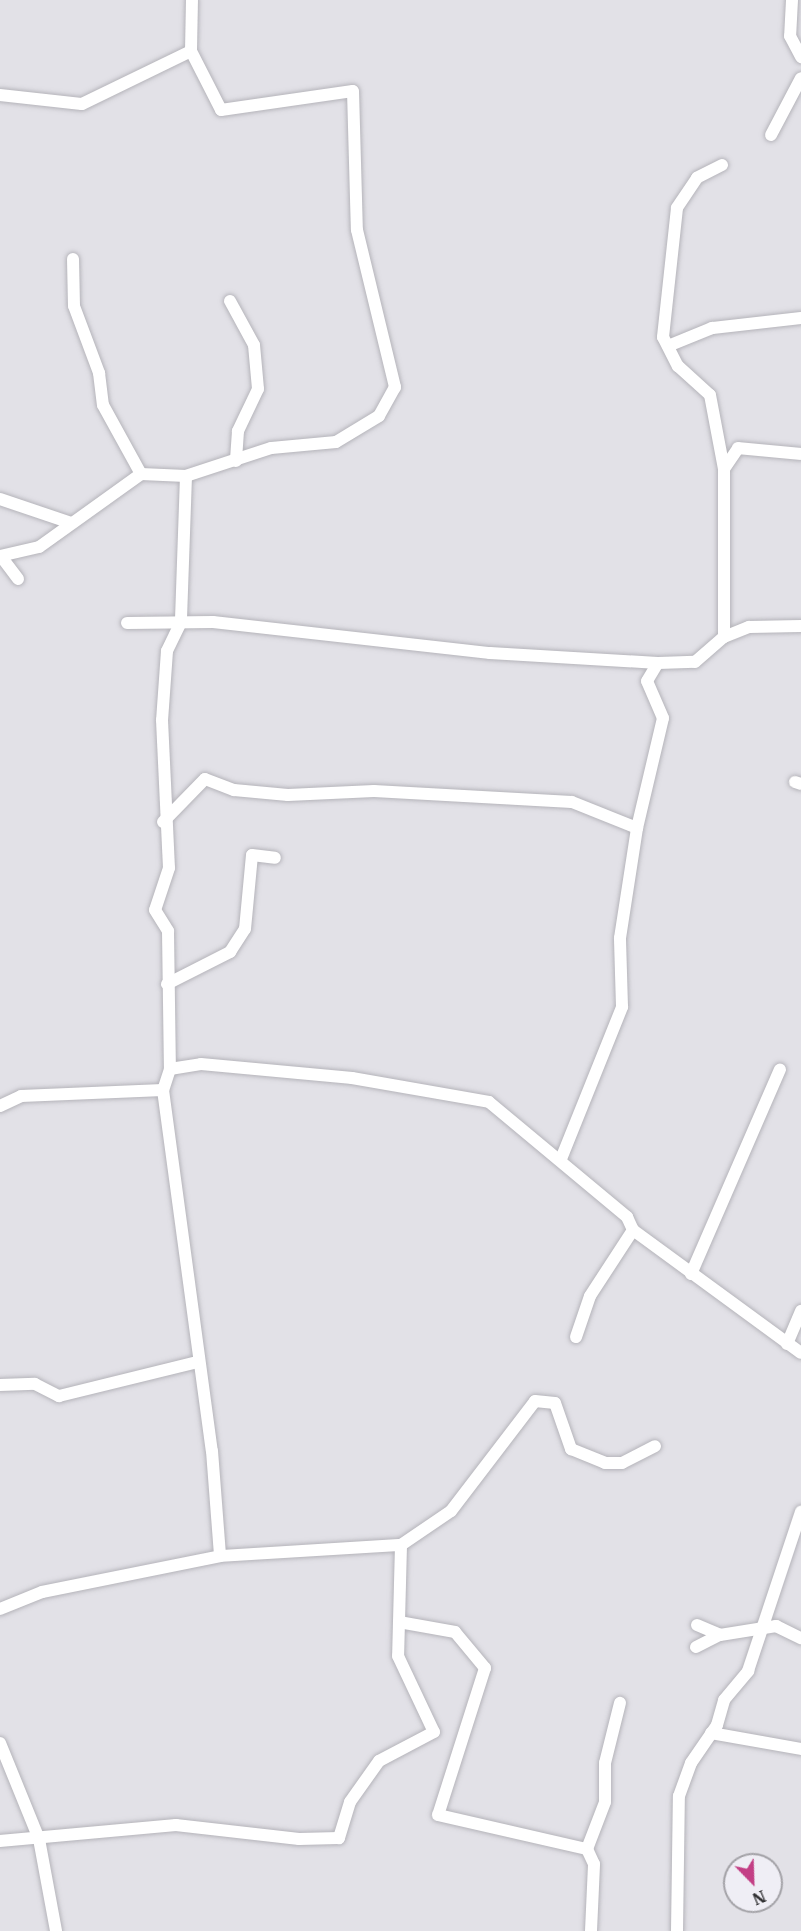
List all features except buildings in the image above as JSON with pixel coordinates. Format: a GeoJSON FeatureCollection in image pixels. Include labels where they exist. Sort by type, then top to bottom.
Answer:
{"type":"FeatureCollection","features":[{"type":"Feature","properties":{"kind":"street"},"geometry":{"type":"LineString","coordinates":[[18,579],[2,557],[39,547],[141,474],[186,476],[271,448],[336,442],[379,416],[395,387],[357,230],[352,91],[221,110],[191,51],[192,0]]}},
{"type":"Feature","properties":{"kind":"street"},"geometry":{"type":"LineString","coordinates":[[792,0],[790,36],[801,57]]}},
{"type":"Feature","properties":{"kind":"street"},"geometry":{"type":"LineString","coordinates":[[0,95],[82,104],[191,51]]}},
{"type":"Feature","properties":{"kind":"street"},"geometry":{"type":"LineString","coordinates":[[771,135],[801,78]]}},
{"type":"Feature","properties":{"kind":"street"},"geometry":{"type":"LineString","coordinates":[[722,165],[697,178],[675,216],[663,326],[668,346],[678,366],[710,395],[724,469],[724,637]]}},
{"type":"Feature","properties":{"kind":"street"},"geometry":{"type":"LineString","coordinates":[[73,259],[74,306],[99,374],[103,405],[141,474]]}},
{"type":"Feature","properties":{"kind":"street"},"geometry":{"type":"LineString","coordinates":[[230,301],[254,345],[258,389],[238,431],[236,461]]}},
{"type":"Feature","properties":{"kind":"street"},"geometry":{"type":"LineString","coordinates":[[668,346],[712,328],[801,318]]}},
{"type":"Feature","properties":{"kind":"street"},"geometry":{"type":"LineString","coordinates":[[724,469],[738,448],[801,454]]}},
{"type":"Feature","properties":{"kind":"street"},"geometry":{"type":"LineString","coordinates":[[186,476],[181,622],[167,651],[163,822],[169,868],[155,910],[168,931],[170,1069],[163,1090],[197,1362],[212,1451],[220,1556]]}},
{"type":"Feature","properties":{"kind":"street"},"geometry":{"type":"LineString","coordinates":[[0,499],[71,523]]}},
{"type":"Feature","properties":{"kind":"street"},"geometry":{"type":"LineString","coordinates":[[127,622],[181,622],[490,653],[658,663],[695,662],[724,637],[749,627],[801,626]]}},
{"type":"Feature","properties":{"kind":"street"},"geometry":{"type":"LineString","coordinates":[[561,1159],[622,1007],[620,938],[637,828],[663,718],[646,681],[658,663]]}},
{"type":"Feature","properties":{"kind":"street"},"geometry":{"type":"LineString","coordinates":[[163,822],[205,779],[234,790],[288,795],[374,791],[572,802],[637,828]]}},
{"type":"Feature","properties":{"kind":"street"},"geometry":{"type":"LineString","coordinates":[[167,984],[230,952],[245,929],[252,855],[275,858]]}},
{"type":"Feature","properties":{"kind":"street"},"geometry":{"type":"LineString","coordinates":[[170,1069],[201,1064],[352,1078],[489,1102],[561,1159],[570,1174],[627,1217],[633,1230],[801,1353]]}},
{"type":"Feature","properties":{"kind":"street"},"geometry":{"type":"LineString","coordinates":[[691,1274],[780,1069]]}},
{"type":"Feature","properties":{"kind":"street"},"geometry":{"type":"LineString","coordinates":[[0,1106],[21,1096],[163,1090]]}},
{"type":"Feature","properties":{"kind":"street"},"geometry":{"type":"LineString","coordinates":[[576,1337],[590,1296],[633,1230]]}},
{"type":"Feature","properties":{"kind":"street"},"geometry":{"type":"LineString","coordinates":[[787,1344],[801,1311]]}},
{"type":"Feature","properties":{"kind":"street"},"geometry":{"type":"LineString","coordinates":[[0,1385],[35,1384],[59,1396],[197,1362]]}},
{"type":"Feature","properties":{"kind":"street"},"geometry":{"type":"LineString","coordinates":[[0,1609],[42,1592],[220,1556],[401,1545],[451,1511],[535,1401],[555,1403],[571,1449],[605,1463],[622,1463],[655,1446]]}},
{"type":"Feature","properties":{"kind":"street"},"geometry":{"type":"LineString","coordinates":[[677,1931],[679,1796],[691,1763],[711,1733],[724,1700],[748,1671],[765,1627],[801,1512]]}},
{"type":"Feature","properties":{"kind":"street"},"geometry":{"type":"LineString","coordinates":[[0,1841],[176,1825],[298,1839],[339,1838],[350,1802],[379,1761],[434,1732],[398,1656],[401,1545]]}},
{"type":"Feature","properties":{"kind":"street"},"geometry":{"type":"LineString","coordinates":[[399,1622],[456,1632],[485,1668],[438,1815],[587,1849]]}},
{"type":"Feature","properties":{"kind":"street"},"geometry":{"type":"LineString","coordinates":[[697,1625],[720,1635]]}},
{"type":"Feature","properties":{"kind":"street"},"geometry":{"type":"LineString","coordinates":[[696,1647],[720,1635],[776,1626],[801,1638]]}},
{"type":"Feature","properties":{"kind":"street"},"geometry":{"type":"LineString","coordinates":[[591,1931],[594,1864],[587,1849],[605,1802],[605,1763],[620,1703]]}},
{"type":"Feature","properties":{"kind":"street"},"geometry":{"type":"LineString","coordinates":[[711,1733],[801,1749]]}},
{"type":"Feature","properties":{"kind":"street"},"geometry":{"type":"LineString","coordinates":[[0,1743],[39,1839],[56,1931]]}}]}
